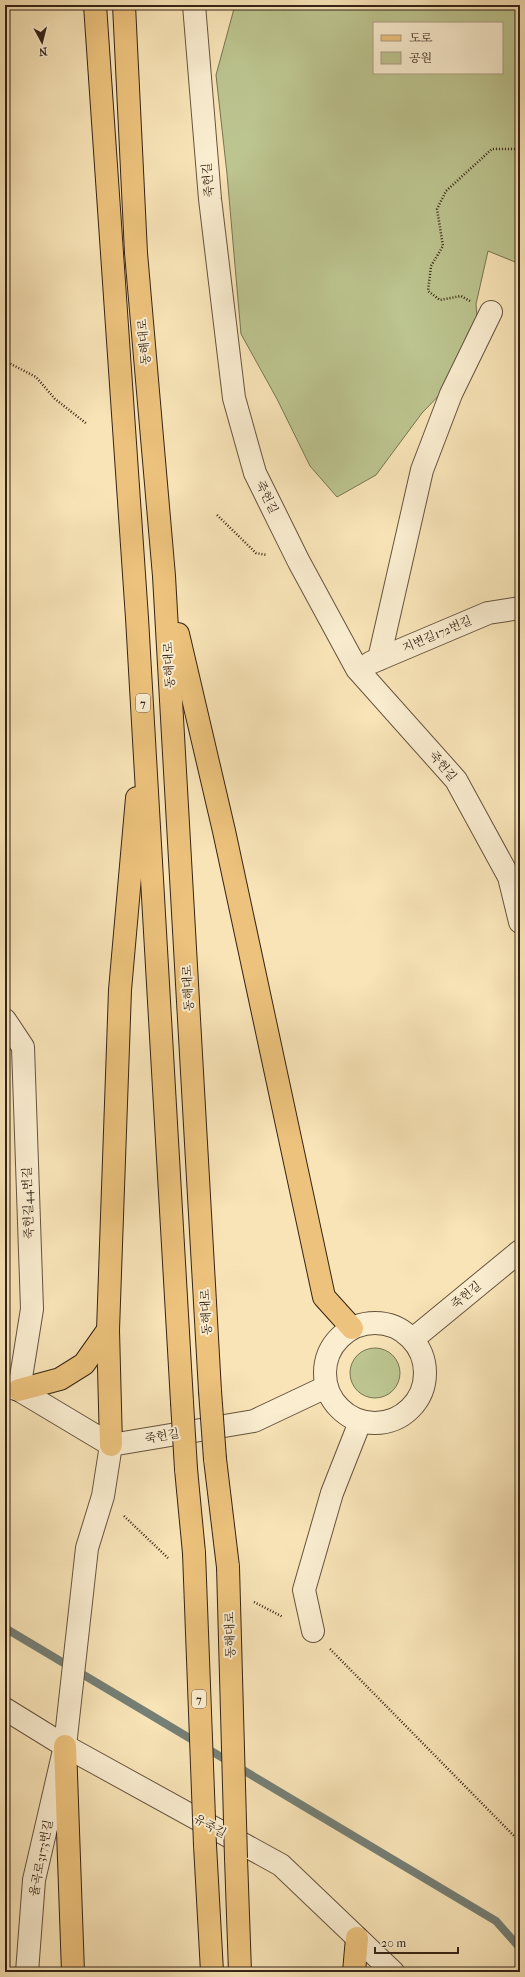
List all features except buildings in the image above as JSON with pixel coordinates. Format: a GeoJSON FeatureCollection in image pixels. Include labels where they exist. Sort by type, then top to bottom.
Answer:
{"type":"FeatureCollection","features":[{"type":"Feature","properties":{"kind":"main road","name":"7"},"geometry":{"type":"LineString","coordinates":[[95,5],[144,721],[186,1469],[194,1554],[204,1845],[212,1972]]}},
{"type":"Feature","properties":{"kind":"main road","name":"동해대로"},"geometry":{"type":"LineString","coordinates":[[124,5],[136,253],[164,576],[210,1391],[215,1459],[228,1567],[240,1972]]}},
{"type":"Feature","properties":{"kind":"main road"},"geometry":{"type":"LineString","coordinates":[[164,576],[224,831],[324,1297],[352,1328]]}},
{"type":"Feature","properties":{"kind":"main road"},"geometry":{"type":"LineString","coordinates":[[111,1445],[108,1330],[120,990],[144,721]]}},
{"type":"Feature","properties":{"kind":"main road"},"geometry":{"type":"LineString","coordinates":[[12,1388],[60,1379],[84,1364],[108,1330]]}},
{"type":"Feature","properties":{"kind":"main road"},"geometry":{"type":"LineString","coordinates":[[65,1746],[72,1972]]}},
{"type":"Feature","properties":{"kind":"main road"},"geometry":{"type":"LineString","coordinates":[[354,1972],[357,1938]]}},
{"type":"Feature","properties":{"kind":"street","name":"죽헌길"},"geometry":{"type":"LineString","coordinates":[[194,5],[210,199],[234,398],[255,473],[299,562],[357,669],[456,780],[509,877],[520,922]]}},
{"type":"Feature","properties":{"kind":"street"},"geometry":{"type":"LineString","coordinates":[[379,659],[422,470],[451,394],[491,312]]}},
{"type":"Feature","properties":{"kind":"street","name":"지변길172번길"},"geometry":{"type":"LineString","coordinates":[[357,669],[488,613],[520,608]]}},
{"type":"Feature","properties":{"kind":"street","name":"죽헌길44번길"},"geometry":{"type":"LineString","coordinates":[[5,1020],[23,1047],[32,1309],[12,1388]]}},
{"type":"Feature","properties":{"kind":"street","name":"죽헌길"},"geometry":{"type":"LineString","coordinates":[[413,1339],[520,1251]]}},
{"type":"Feature","properties":{"kind":"street"},"geometry":{"type":"LineString","coordinates":[[368,1323],[385,1324],[400,1329],[413,1339],[422,1353],[425,1369],[424,1385],[418,1400],[408,1412],[394,1421],[378,1424],[360,1422],[345,1414],[333,1402],[326,1386],[324,1370],[328,1353],[338,1339],[352,1328],[368,1323]]}},
{"type":"Feature","properties":{"kind":"street","name":"죽헌길"},"geometry":{"type":"LineString","coordinates":[[111,1445],[254,1421],[326,1386]]}},
{"type":"Feature","properties":{"kind":"street"},"geometry":{"type":"LineString","coordinates":[[12,1388],[111,1445]]}},
{"type":"Feature","properties":{"kind":"street"},"geometry":{"type":"LineString","coordinates":[[313,1631],[304,1590],[332,1493],[360,1422]]}},
{"type":"Feature","properties":{"kind":"street","name":"율곡로3173번길"},"geometry":{"type":"LineString","coordinates":[[27,1972],[34,1880],[65,1746],[87,1548],[103,1496],[111,1445]]}},
{"type":"Feature","properties":{"kind":"street","name":"유죽길"},"geometry":{"type":"LineString","coordinates":[[5,1710],[65,1746],[281,1865],[393,1972]]}},
{"type":"Feature","properties":{"kind":"path"},"geometry":{"type":"LineString","coordinates":[[491,312],[461,296],[440,300],[428,291],[430,266],[443,246],[437,209],[446,191],[492,149],[520,149]]}},
{"type":"Feature","properties":{"kind":"path"},"geometry":{"type":"LineString","coordinates":[[5,361],[36,377],[55,399],[87,424]]}},
{"type":"Feature","properties":{"kind":"path"},"geometry":{"type":"LineString","coordinates":[[217,515],[256,553],[299,562]]}},
{"type":"Feature","properties":{"kind":"path"},"geometry":{"type":"LineString","coordinates":[[103,1496],[169,1559]]}},
{"type":"Feature","properties":{"kind":"path"},"geometry":{"type":"LineString","coordinates":[[251,1601],[313,1631],[520,1842]]}},
{"type":"Feature","properties":{"kind":"green space"},"geometry":{"type":"Polygon","coordinates":[[[235,5],[520,5],[520,264],[488,251],[476,304],[480,353],[422,413],[376,475],[337,497],[310,466],[277,399],[241,334],[227,174],[216,75],[235,5]]]}},
{"type":"Feature","properties":{"kind":"green space"},"geometry":{"type":"Polygon","coordinates":[[[370,1348],[380,1348],[393,1355],[400,1368],[400,1378],[393,1391],[380,1398],[370,1398],[361,1394],[354,1387],[350,1378],[350,1368],[354,1359],[361,1352],[370,1348]]]}},
{"type":"Feature","properties":{"kind":"waterway"},"geometry":{"type":"LineString","coordinates":[[5,1628],[496,1921],[520,1948]]}}]}
